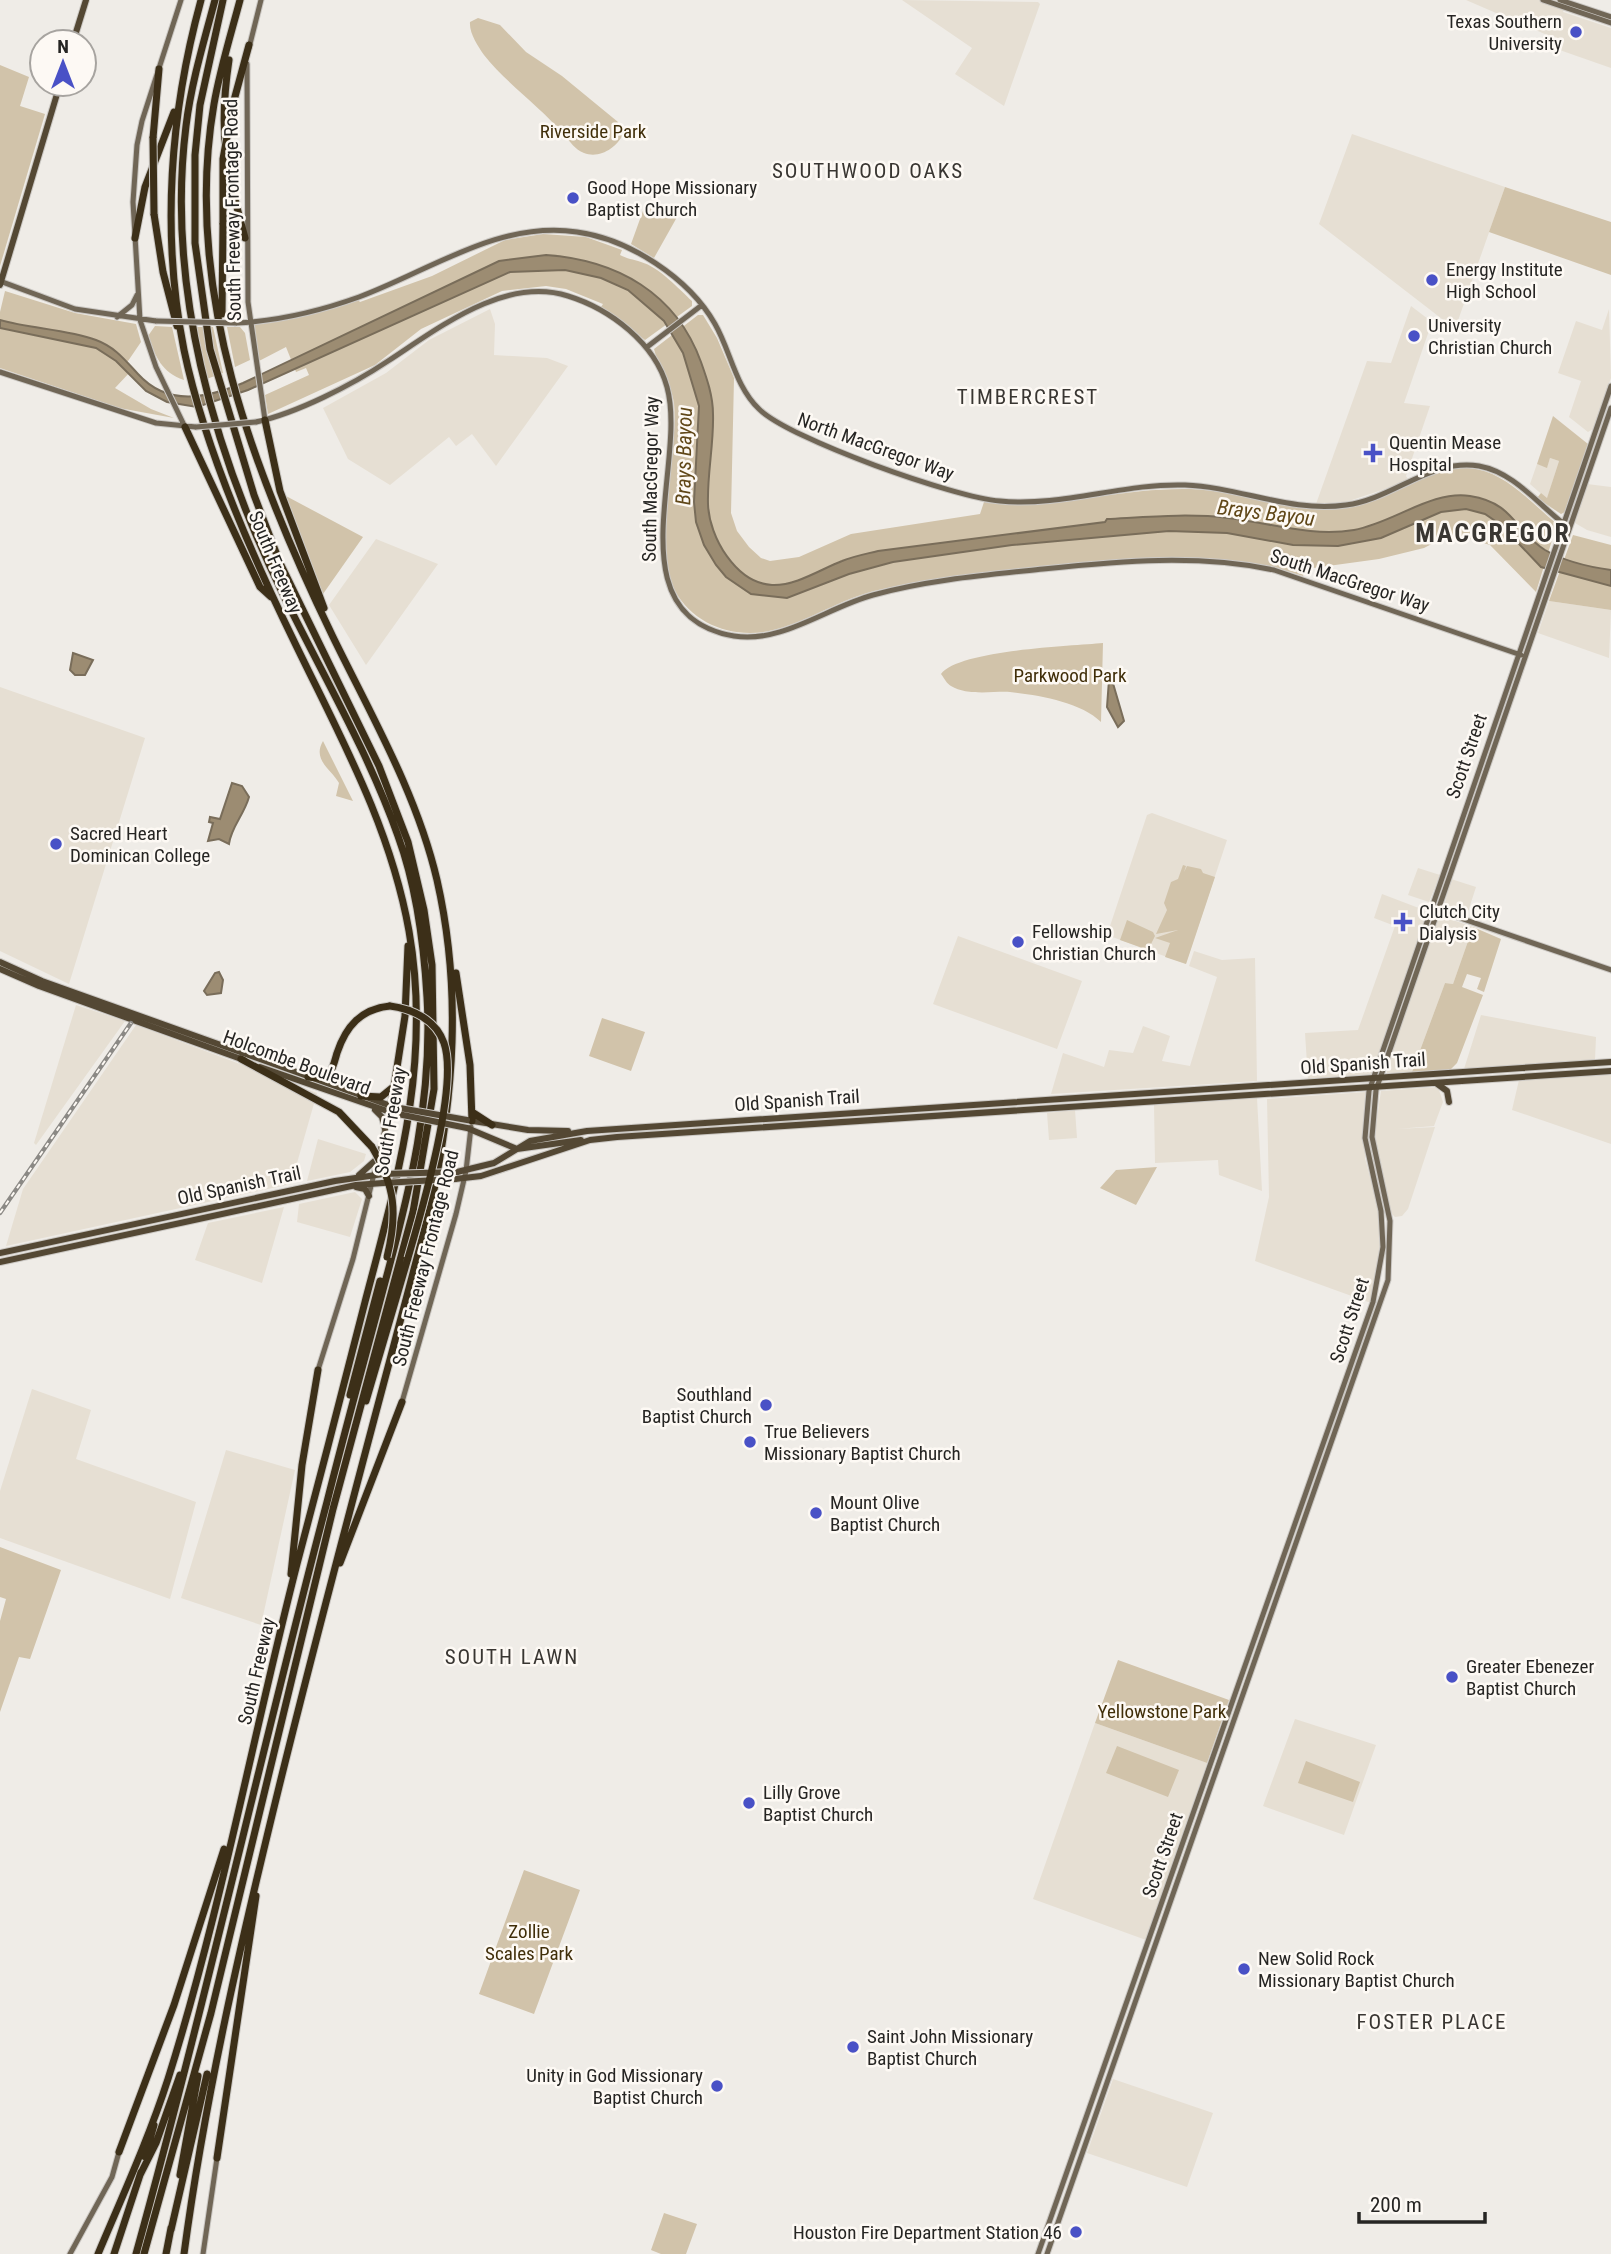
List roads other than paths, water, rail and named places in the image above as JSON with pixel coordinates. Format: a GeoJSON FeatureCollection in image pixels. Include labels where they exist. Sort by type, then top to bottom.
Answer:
{"type":"FeatureCollection","features":[{"type":"Feature","properties":{"kind":"highway","name":"South Freeway"},"geometry":{"type":"LineString","coordinates":[[97,2254],[166,2084],[211,1924],[289,1598],[390,1206],[413,1100],[418,1057],[417,1007],[408,928],[398,878],[373,804],[348,746],[274,600],[210,438],[184,350],[173,263],[172,166],[177,105],[201,0]]}},
{"type":"Feature","properties":{"kind":"highway"},"geometry":{"type":"LineString","coordinates":[[136,2254],[206,1995],[329,1508],[419,1143],[426,1088],[427,995],[416,913],[400,842],[368,764],[274,574],[242,501],[204,375],[183,248],[181,178],[186,121],[215,0]]}},
{"type":"Feature","properties":{"kind":"highway"},"geometry":{"type":"LineString","coordinates":[[223,0],[197,128],[194,203],[202,302],[217,371],[254,495],[280,563],[379,766],[408,842],[424,910],[433,975],[434,1089],[426,1146],[413,1212],[329,1508]]}},
{"type":"Feature","properties":{"kind":"highway","name":"South Freeway"},"geometry":{"type":"LineString","coordinates":[[184,2254],[205,2106],[259,1867],[324,1606],[431,1205],[444,1140],[455,1021],[449,939],[436,878],[410,798],[291,550],[247,432],[222,336],[208,236],[207,187],[214,105],[240,0]]}},
{"type":"Feature","properties":{"kind":"highway"},"geometry":{"type":"LineString","coordinates":[[236,17],[222,105],[222,134],[229,176],[245,238]]}},
{"type":"Feature","properties":{"kind":"highway"},"geometry":{"type":"LineString","coordinates":[[222,336],[223,159],[233,104],[249,45]]}},
{"type":"Feature","properties":{"kind":"highway"},"geometry":{"type":"LineString","coordinates":[[159,69],[153,138],[154,214],[163,272],[184,350]]}},
{"type":"Feature","properties":{"kind":"highway"},"geometry":{"type":"LineString","coordinates":[[135,238],[145,187],[177,105]]}},
{"type":"Feature","properties":{"kind":"highway"},"geometry":{"type":"LineString","coordinates":[[265,420],[280,491],[345,661]]}},
{"type":"Feature","properties":{"kind":"highway"},"geometry":{"type":"LineString","coordinates":[[183,423],[260,587],[274,600]]}},
{"type":"Feature","properties":{"kind":"highway"},"geometry":{"type":"LineString","coordinates":[[392,1110],[405,1016],[408,928]]}},
{"type":"Feature","properties":{"kind":"highway"},"geometry":{"type":"LineString","coordinates":[[449,939],[464,1009],[471,1112],[469,1125]]}},
{"type":"Feature","properties":{"kind":"highway"},"geometry":{"type":"LineString","coordinates":[[308,1077],[321,1079],[330,1073],[341,1040],[355,1020],[375,1008],[390,1006],[424,1016],[440,1035],[447,1061],[436,1149],[408,1258],[329,1508]]}},
{"type":"Feature","properties":{"kind":"highway"},"geometry":{"type":"LineString","coordinates":[[144,2254],[199,2058],[329,1508],[357,1367],[394,1229],[394,1202],[387,1171],[372,1147],[339,1112],[241,1059]]}},
{"type":"Feature","properties":{"kind":"highway"},"geometry":{"type":"LineString","coordinates":[[361,1096],[382,1097],[396,1081]]}},
{"type":"Feature","properties":{"kind":"highway"},"geometry":{"type":"LineString","coordinates":[[471,1112],[492,1125]]}},
{"type":"Feature","properties":{"kind":"highway"},"geometry":{"type":"LineString","coordinates":[[289,1598],[302,1465],[318,1370]]}},
{"type":"Feature","properties":{"kind":"highway"},"geometry":{"type":"LineString","coordinates":[[324,1606],[402,1402]]}},
{"type":"Feature","properties":{"kind":"highway"},"geometry":{"type":"LineString","coordinates":[[119,2152],[174,2005],[242,1792]]}},
{"type":"Feature","properties":{"kind":"highway"},"geometry":{"type":"LineString","coordinates":[[217,2158],[251,1943],[259,1867]]}},
{"type":"Feature","properties":{"kind":"highway"},"geometry":{"type":"LineString","coordinates":[[140,2175],[162,2128],[199,2007],[206,1995]]}},
{"type":"Feature","properties":{"kind":"highway"},"geometry":{"type":"LineString","coordinates":[[166,2254],[198,2112],[226,2011]]}},
{"type":"Feature","properties":{"kind":"highway"},"geometry":{"type":"LineString","coordinates":[[171,2230],[199,2058]]}},
{"type":"Feature","properties":{"kind":"highway"},"geometry":{"type":"LineString","coordinates":[[114,2254],[166,2084]]}},
{"type":"Feature","properties":{"kind":"main road"},"geometry":{"type":"LineString","coordinates":[[77,28],[86,0]]}},
{"type":"Feature","properties":{"kind":"main road"},"geometry":{"type":"LineString","coordinates":[[181,0],[137,145],[133,202],[140,320],[146,343],[183,423]]}},
{"type":"Feature","properties":{"kind":"main road","name":"South Freeway Frontage Road"},"geometry":{"type":"LineString","coordinates":[[261,0],[249,45],[246,74],[245,238],[253,350],[265,420]]}},
{"type":"Feature","properties":{"kind":"main road"},"geometry":{"type":"LineString","coordinates":[[1544,0],[1611,23]]}},
{"type":"Feature","properties":{"kind":"main road"},"geometry":{"type":"LineString","coordinates":[[1560,0],[1611,17]]}},
{"type":"Feature","properties":{"kind":"main road"},"geometry":{"type":"LineString","coordinates":[[0,283],[56,98]]}},
{"type":"Feature","properties":{"kind":"main road","name":"North MacGregor Way"},"geometry":{"type":"LineString","coordinates":[[0,283],[53,302],[117,317],[156,321],[250,322],[340,303],[502,237],[550,230],[579,232],[623,246],[677,281],[702,305],[716,325],[744,390],[774,422],[806,438],[962,494],[998,501],[1035,503],[1144,487],[1185,485],[1222,488],[1285,504],[1335,506],[1377,498],[1436,470],[1463,464],[1503,474],[1570,527]]}},
{"type":"Feature","properties":{"kind":"main road"},"geometry":{"type":"LineString","coordinates":[[117,317],[134,303],[139,292]]}},
{"type":"Feature","properties":{"kind":"main road","name":"South MacGregor Way"},"geometry":{"type":"LineString","coordinates":[[0,372],[156,423],[183,423],[196,427],[256,422],[293,411],[372,370],[442,326],[514,293],[548,292],[582,301],[617,322],[647,347],[663,375],[670,406],[664,569],[675,596],[689,614],[726,634],[751,637],[776,633],[841,605],[909,587],[1038,569],[1185,559],[1242,563],[1274,570],[1525,657]]}},
{"type":"Feature","properties":{"kind":"main road"},"geometry":{"type":"LineString","coordinates":[[647,347],[702,305]]}},
{"type":"Feature","properties":{"kind":"main road"},"geometry":{"type":"LineString","coordinates":[[146,343],[148,328],[156,321]]}},
{"type":"Feature","properties":{"kind":"main road","name":"Scott Street"},"geometry":{"type":"LineString","coordinates":[[1396,1020],[1438,910],[1548,592],[1563,537],[1563,523],[1611,387]]}},
{"type":"Feature","properties":{"kind":"main road","name":"Scott Street"},"geometry":{"type":"LineString","coordinates":[[1038,2254],[1380,1277],[1382,1222],[1369,1163],[1365,1122],[1374,1086],[1431,908],[1518,654],[1541,589],[1563,537],[1570,527],[1611,408]]}},
{"type":"Feature","properties":{"kind":"main road"},"geometry":{"type":"LineString","coordinates":[[1431,908],[1611,970]]}},
{"type":"Feature","properties":{"kind":"main road","name":"Holcombe Boulevard"},"geometry":{"type":"LineString","coordinates":[[0,961],[42,981],[361,1096],[392,1110]]}},
{"type":"Feature","properties":{"kind":"main road","name":"Holcombe Boulevard"},"geometry":{"type":"LineString","coordinates":[[0,969],[38,986],[368,1105],[469,1125],[587,1131]]}},
{"type":"Feature","properties":{"kind":"main road","name":"Old Spanish Trail"},"geometry":{"type":"LineString","coordinates":[[466,1175],[536,1140],[587,1131],[1611,1062]]}},
{"type":"Feature","properties":{"kind":"main road"},"geometry":{"type":"LineString","coordinates":[[1576,1064],[1577,1073]]}},
{"type":"Feature","properties":{"kind":"main road"},"geometry":{"type":"LineString","coordinates":[[1515,1068],[1515,1078]]}},
{"type":"Feature","properties":{"kind":"main road","name":"Old Spanish Trail"},"geometry":{"type":"LineString","coordinates":[[0,1253],[349,1178],[374,1175],[383,1178],[466,1175],[590,1140],[1611,1071]]}},
{"type":"Feature","properties":{"kind":"main road"},"geometry":{"type":"LineString","coordinates":[[1321,1081],[1322,1090]]}},
{"type":"Feature","properties":{"kind":"main road"},"geometry":{"type":"LineString","coordinates":[[1434,1083],[1445,1088],[1449,1101]]}},
{"type":"Feature","properties":{"kind":"main road","name":"Scott Street"},"geometry":{"type":"LineString","coordinates":[[1048,2254],[1388,1280],[1390,1222],[1376,1160],[1372,1120],[1374,1086]]}},
{"type":"Feature","properties":{"kind":"main road"},"geometry":{"type":"LineString","coordinates":[[1188,1090],[1189,1099]]}},
{"type":"Feature","properties":{"kind":"main road"},"geometry":{"type":"LineString","coordinates":[[1143,1094],[1143,1102]]}},
{"type":"Feature","properties":{"kind":"main road"},"geometry":{"type":"LineString","coordinates":[[1115,1095],[1116,1104]]}},
{"type":"Feature","properties":{"kind":"main road"},"geometry":{"type":"LineString","coordinates":[[987,1104],[988,1112]]}},
{"type":"Feature","properties":{"kind":"main road"},"geometry":{"type":"LineString","coordinates":[[368,1105],[380,1114],[385,1129]]}},
{"type":"Feature","properties":{"kind":"main road"},"geometry":{"type":"LineString","coordinates":[[928,1108],[929,1116]]}},
{"type":"Feature","properties":{"kind":"main road"},"geometry":{"type":"LineString","coordinates":[[318,1370],[353,1259],[392,1110]]}},
{"type":"Feature","properties":{"kind":"main road","name":"South Freeway Frontage Road"},"geometry":{"type":"LineString","coordinates":[[402,1402],[466,1175],[469,1125]]}},
{"type":"Feature","properties":{"kind":"main road","name":"Holcombe Boulevard"},"geometry":{"type":"LineString","coordinates":[[469,1125],[517,1149]]}},
{"type":"Feature","properties":{"kind":"main road"},"geometry":{"type":"LineString","coordinates":[[517,1149],[590,1140]]}},
{"type":"Feature","properties":{"kind":"main road"},"geometry":{"type":"LineString","coordinates":[[349,1178],[365,1172],[378,1158]]}},
{"type":"Feature","properties":{"kind":"main road"},"geometry":{"type":"LineString","coordinates":[[1369,1163],[1376,1160]]}},
{"type":"Feature","properties":{"kind":"main road","name":"Old Spanish Trail"},"geometry":{"type":"LineString","coordinates":[[0,1262],[372,1183],[383,1178]]}},
{"type":"Feature","properties":{"kind":"main road"},"geometry":{"type":"LineString","coordinates":[[351,1186],[365,1189],[369,1196]]}},
{"type":"Feature","properties":{"kind":"main road"},"geometry":{"type":"LineString","coordinates":[[231,1203],[233,1212]]}},
{"type":"Feature","properties":{"kind":"main road"},"geometry":{"type":"LineString","coordinates":[[166,1217],[167,1226]]}},
{"type":"Feature","properties":{"kind":"main road"},"geometry":{"type":"LineString","coordinates":[[118,1228],[120,1236]]}},
{"type":"Feature","properties":{"kind":"main road"},"geometry":{"type":"LineString","coordinates":[[65,1239],[67,1248]]}},
{"type":"Feature","properties":{"kind":"main road"},"geometry":{"type":"LineString","coordinates":[[1215,1753],[1222,1755]]}},
{"type":"Feature","properties":{"kind":"main road"},"geometry":{"type":"LineString","coordinates":[[70,2254],[112,2177],[119,2152]]}},
{"type":"Feature","properties":{"kind":"main road"},"geometry":{"type":"LineString","coordinates":[[203,2254],[217,2158]]}},
{"type":"Feature","properties":{"kind":"railway"},"geometry":{"type":"LineString","coordinates":[[0,1213],[131,1023]]}},
{"type":"Feature","properties":{"kind":"place","name":"Texas Southern University"},"geometry":{"type":"Point","coordinates":[1576,32]}},
{"type":"Feature","properties":{"kind":"place","name":"Good Hope Missionary Baptist Church"},"geometry":{"type":"Point","coordinates":[573,198]}},
{"type":"Feature","properties":{"kind":"place","name":"Energy Institute High School"},"geometry":{"type":"Point","coordinates":[1432,280]}},
{"type":"Feature","properties":{"kind":"place","name":"University Christian Church"},"geometry":{"type":"Point","coordinates":[1414,336]}},
{"type":"Feature","properties":{"kind":"place","name":"Quentin Mease Hospital"},"geometry":{"type":"Point","coordinates":[1373,453]}},
{"type":"Feature","properties":{"kind":"place","name":"Sacred Heart Dominican College"},"geometry":{"type":"Point","coordinates":[56,844]}},
{"type":"Feature","properties":{"kind":"place","name":"Clutch City Dialysis"},"geometry":{"type":"Point","coordinates":[1403,922]}},
{"type":"Feature","properties":{"kind":"place","name":"Fellowship Christian Church"},"geometry":{"type":"Point","coordinates":[1018,942]}},
{"type":"Feature","properties":{"kind":"place","name":"Southland Baptist Church"},"geometry":{"type":"Point","coordinates":[766,1405]}},
{"type":"Feature","properties":{"kind":"place","name":"True Believers Missionary Baptist Church"},"geometry":{"type":"Point","coordinates":[750,1442]}},
{"type":"Feature","properties":{"kind":"place","name":"Mount Olive Baptist Church"},"geometry":{"type":"Point","coordinates":[816,1513]}},
{"type":"Feature","properties":{"kind":"place","name":"Greater Ebenezer Baptist Church"},"geometry":{"type":"Point","coordinates":[1452,1677]}},
{"type":"Feature","properties":{"kind":"place","name":"Lilly Grove Baptist Church"},"geometry":{"type":"Point","coordinates":[749,1803]}},
{"type":"Feature","properties":{"kind":"place","name":"New Solid Rock Missionary Baptist Church"},"geometry":{"type":"Point","coordinates":[1244,1969]}},
{"type":"Feature","properties":{"kind":"place","name":"Saint John Missionary Baptist Church"},"geometry":{"type":"Point","coordinates":[853,2047]}},
{"type":"Feature","properties":{"kind":"place","name":"Unity in God Missionary Baptist Church"},"geometry":{"type":"Point","coordinates":[717,2086]}},
{"type":"Feature","properties":{"kind":"place","name":"Houston Fire Department Station 46"},"geometry":{"type":"Point","coordinates":[1076,2232]}},
{"type":"Feature","properties":{"kind":"district","name":"SOUTHWOOD OAKS"},"geometry":{"type":"Point","coordinates":[868,171]}},
{"type":"Feature","properties":{"kind":"district","name":"TIMBERCREST"},"geometry":{"type":"Point","coordinates":[1028,397]}},
{"type":"Feature","properties":{"kind":"district","name":"MACGREGOR"},"geometry":{"type":"Point","coordinates":[1493,533]}},
{"type":"Feature","properties":{"kind":"district","name":"SOUTH LAWN"},"geometry":{"type":"Point","coordinates":[512,1657]}},
{"type":"Feature","properties":{"kind":"district","name":"FOSTER PLACE"},"geometry":{"type":"Point","coordinates":[1432,2022]}},
{"type":"Feature","properties":{"kind":"park label","name":"Riverside Park"},"geometry":{"type":"Point","coordinates":[593,131]}},
{"type":"Feature","properties":{"kind":"park label","name":"Parkwood Park"},"geometry":{"type":"Point","coordinates":[1070,675]}},
{"type":"Feature","properties":{"kind":"park label","name":"Yellowstone Park"},"geometry":{"type":"Point","coordinates":[1162,1711]}},
{"type":"Feature","properties":{"kind":"park label","name":"Zollie Scales Park"},"geometry":{"type":"Point","coordinates":[529,1942]}},
{"type":"Feature","properties":{"kind":"water label","name":"Brays Bayou"},"geometry":{"type":"Point","coordinates":[684,456]}},
{"type":"Feature","properties":{"kind":"water label","name":"Brays Bayou"},"geometry":{"type":"Point","coordinates":[1266,513]}}]}
